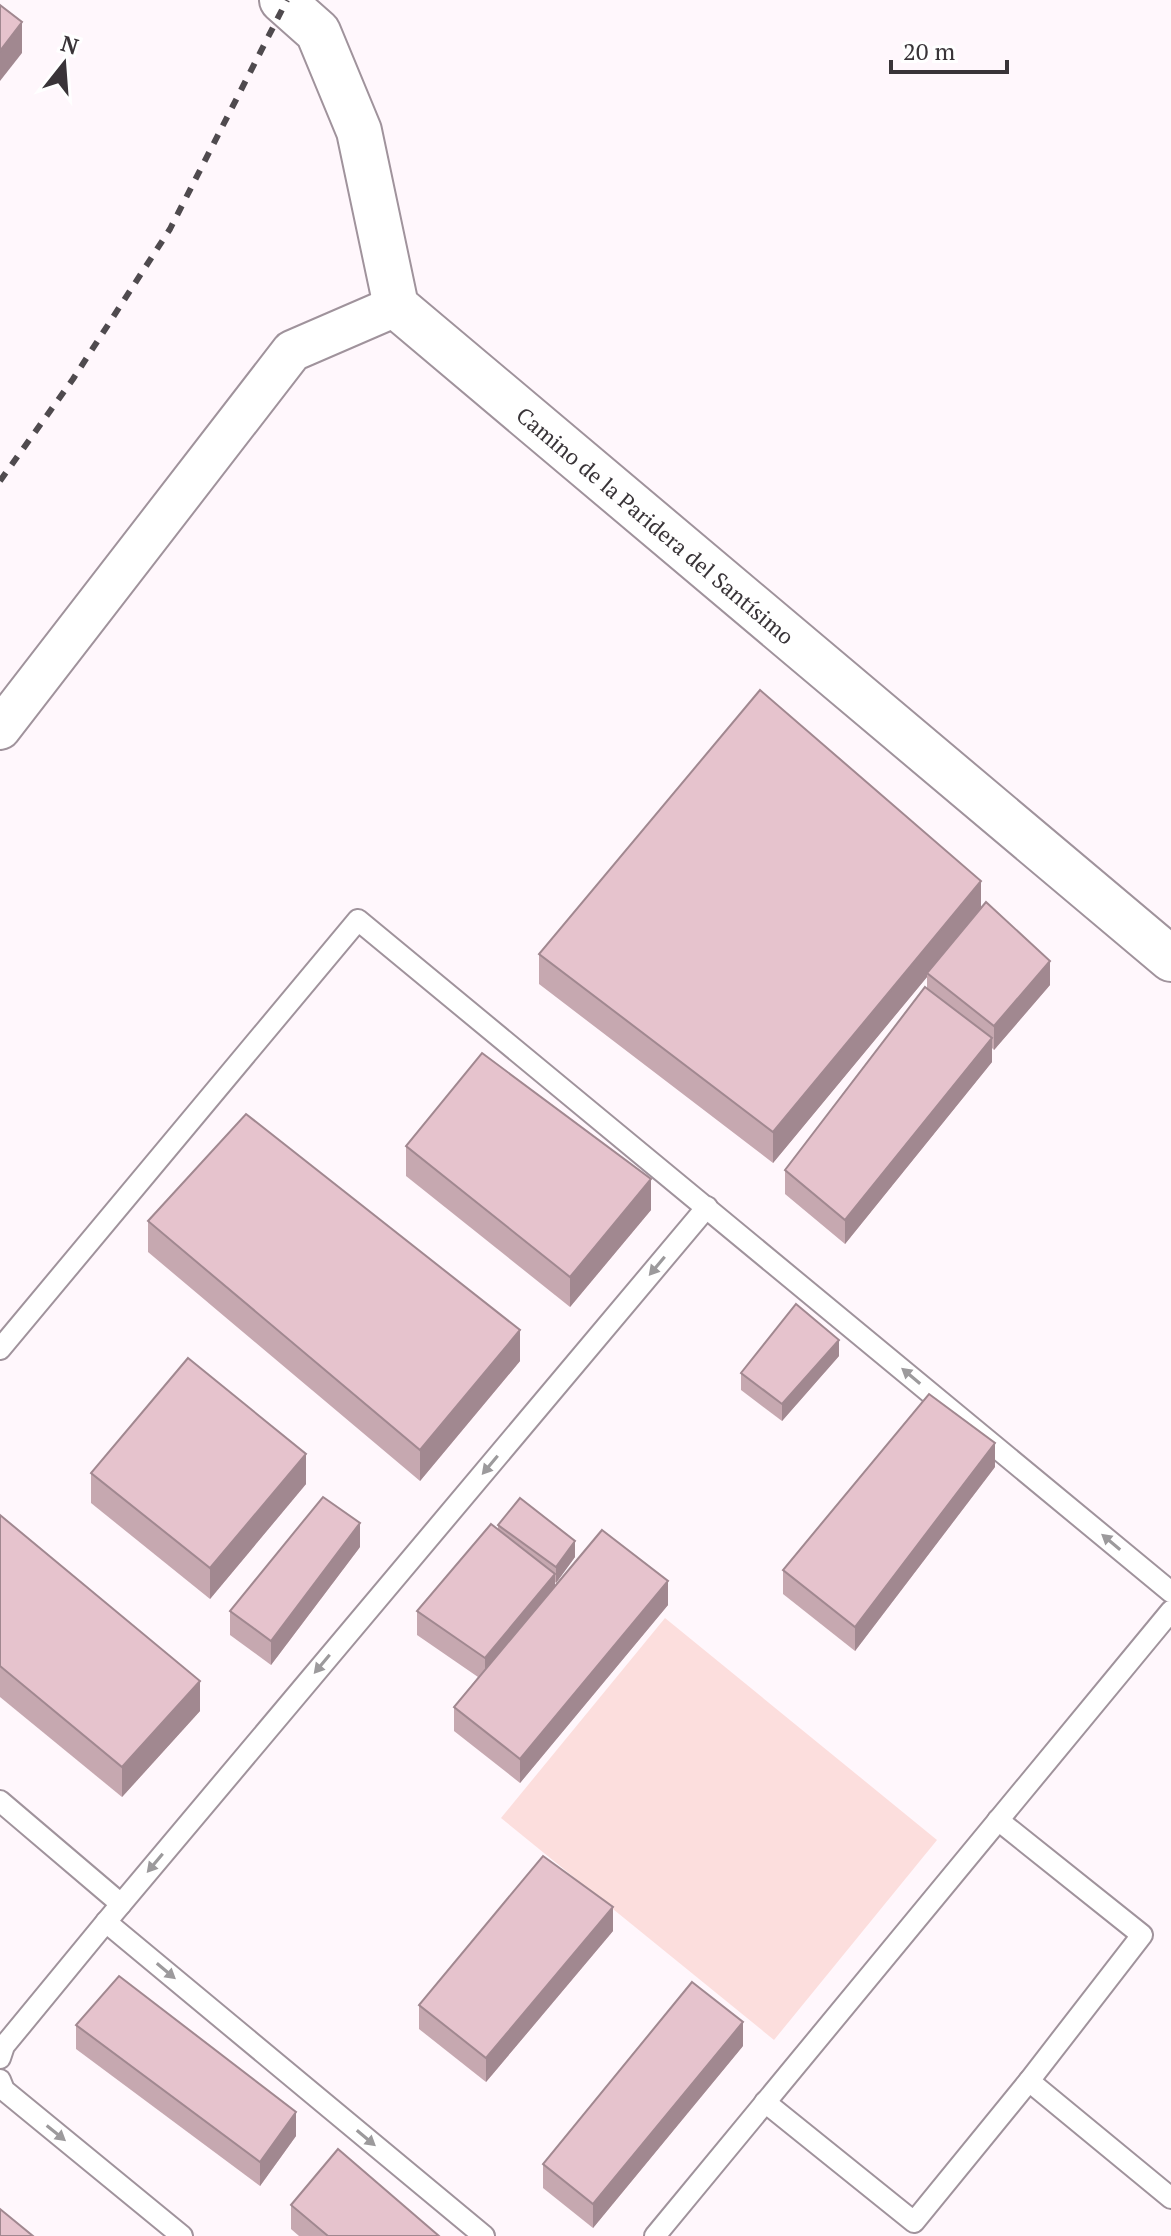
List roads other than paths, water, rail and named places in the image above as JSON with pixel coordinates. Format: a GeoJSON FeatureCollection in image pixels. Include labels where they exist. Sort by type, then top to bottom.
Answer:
{"type":"FeatureCollection","features":[{"type":"Feature","properties":{"kind":"street"},"geometry":{"type":"LineString","coordinates":[[0,729],[292,351],[396,306],[359,131],[318,32],[282,0]]}},
{"type":"Feature","properties":{"kind":"street","name":"Camino de la Paridera del Santísimo"},"geometry":{"type":"LineString","coordinates":[[396,306],[1171,959]]}},
{"type":"Feature","properties":{"kind":"lane"},"geometry":{"type":"LineString","coordinates":[[0,1349],[358,920],[1171,1592]]}},
{"type":"Feature","properties":{"kind":"lane"},"geometry":{"type":"LineString","coordinates":[[0,2058],[4,2046],[106,1922],[707,1207]]}},
{"type":"Feature","properties":{"kind":"lane"},"geometry":{"type":"LineString","coordinates":[[655,2236],[1171,1611]]}},
{"type":"Feature","properties":{"kind":"lane"},"geometry":{"type":"LineString","coordinates":[[0,1801],[121,1904]]}},
{"type":"Feature","properties":{"kind":"lane"},"geometry":{"type":"LineString","coordinates":[[765,2102],[914,2222],[1142,1935],[998,1820]]}},
{"type":"Feature","properties":{"kind":"lane"},"geometry":{"type":"LineString","coordinates":[[106,1922],[484,2236]]}},
{"type":"Feature","properties":{"kind":"lane"},"geometry":{"type":"LineString","coordinates":[[0,2080],[4,2090],[182,2236]]}},
{"type":"Feature","properties":{"kind":"lane"},"geometry":{"type":"LineString","coordinates":[[1029,2081],[1171,2198]]}},
{"type":"Feature","properties":{"kind":"railway"},"geometry":{"type":"LineString","coordinates":[[0,481],[73,379],[170,229],[287,0]]}}]}
